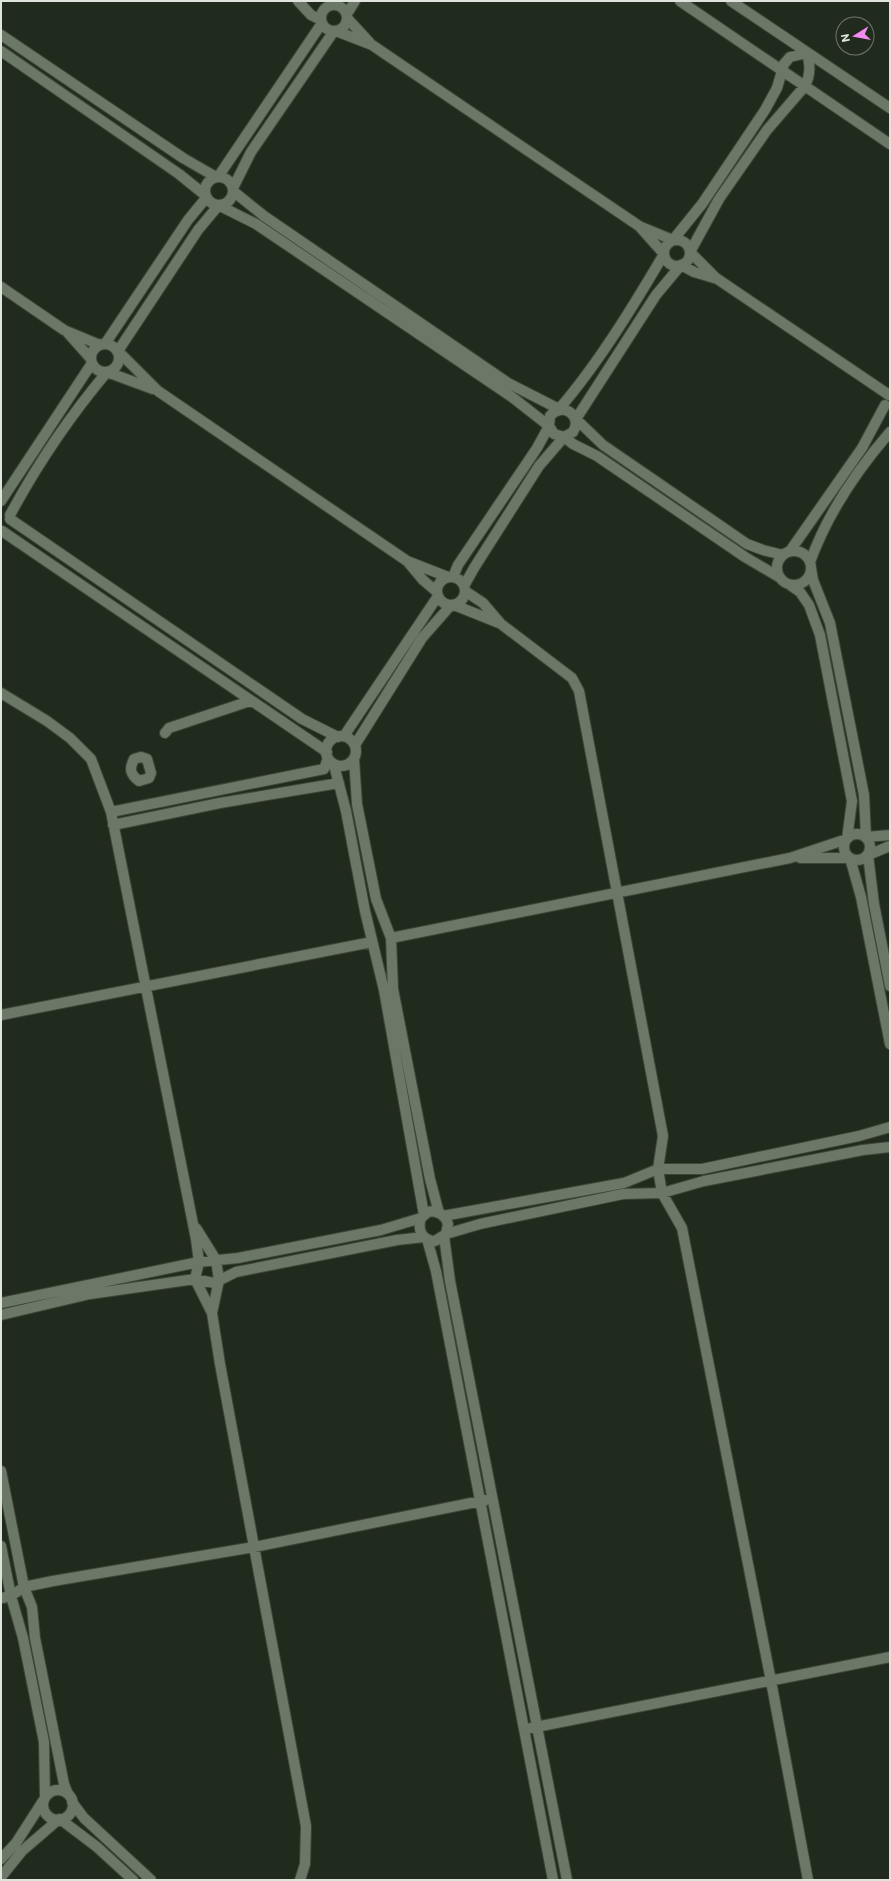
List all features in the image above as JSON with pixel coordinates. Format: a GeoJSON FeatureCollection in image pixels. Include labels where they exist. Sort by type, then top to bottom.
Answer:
{"type":"FeatureCollection","features":[{"type":"Feature","properties":{"kind":"street"},"geometry":{"type":"LineString","coordinates":[[298,1],[311,15],[322,21],[327,29],[372,45],[639,226],[673,240],[682,240],[686,242],[690,252],[716,278],[888,398]]}},
{"type":"Feature","properties":{"kind":"street"},"geometry":{"type":"LineString","coordinates":[[321,1],[336,4],[343,8],[347,16],[372,45]]}},
{"type":"Feature","properties":{"kind":"street"},"geometry":{"type":"LineString","coordinates":[[354,759],[343,766],[330,758],[92,592],[2,532],[9,525],[10,517],[25,487],[86,397],[107,372],[117,366],[119,361],[118,351],[198,230],[219,206],[228,202],[251,152],[335,31],[343,28],[347,16],[355,1]]}},
{"type":"Feature","properties":{"kind":"street"},"geometry":{"type":"LineString","coordinates":[[680,1],[890,144]]}},
{"type":"Feature","properties":{"kind":"street"},"geometry":{"type":"LineString","coordinates":[[731,1],[890,108]]}},
{"type":"Feature","properties":{"kind":"street"},"geometry":{"type":"LineString","coordinates":[[1,502],[91,361],[93,351],[102,344],[205,196],[207,184],[217,177],[322,21],[325,9],[336,4]]}},
{"type":"Feature","properties":{"kind":"street"},"geometry":{"type":"LineString","coordinates":[[1,35],[183,158],[217,177],[226,179],[233,190],[284,230],[352,276],[408,321]]}},
{"type":"Feature","properties":{"kind":"street"},"geometry":{"type":"LineString","coordinates":[[1,51],[179,174],[205,196],[209,202],[256,224],[347,286],[408,321],[497,381],[549,426],[554,434],[564,437],[573,444],[597,456],[745,557],[780,577],[800,592],[809,605],[820,635],[852,800],[845,850],[850,858],[861,897],[890,1044]]}},
{"type":"Feature","properties":{"kind":"street"},"geometry":{"type":"LineString","coordinates":[[567,1880],[460,1334],[445,1235],[448,1224],[441,1214],[430,1180],[372,942],[339,782],[330,758],[331,741],[341,737],[437,594],[438,584],[451,577],[537,448],[549,426],[550,416],[559,410],[576,390],[646,285],[664,254],[665,247],[673,240],[702,204],[765,110],[777,88],[781,70],[790,57],[808,52]]}},
{"type":"Feature","properties":{"kind":"street"},"geometry":{"type":"LineString","coordinates":[[355,745],[422,638],[453,605],[462,600],[474,568],[539,466],[564,437],[573,432],[577,424],[576,419],[656,295],[681,265],[688,261],[690,252],[720,200],[767,130],[805,86],[809,78],[810,68],[808,52]]}},
{"type":"Feature","properties":{"kind":"street"},"geometry":{"type":"LineString","coordinates":[[639,226],[664,254],[669,264],[681,265],[694,272],[716,278]]}},
{"type":"Feature","properties":{"kind":"street"},"geometry":{"type":"LineString","coordinates":[[278,239],[284,230]]}},
{"type":"Feature","properties":{"kind":"street"},"geometry":{"type":"LineString","coordinates":[[347,286],[352,276]]}},
{"type":"Feature","properties":{"kind":"street"},"geometry":{"type":"LineString","coordinates":[[1,287],[64,330],[102,344],[113,346],[158,391],[406,561],[437,594],[443,603],[453,605],[501,624]]}},
{"type":"Feature","properties":{"kind":"street"},"geometry":{"type":"LineString","coordinates":[[64,330],[99,371],[107,372],[158,391]]}},
{"type":"Feature","properties":{"kind":"street"},"geometry":{"type":"LineString","coordinates":[[497,381],[559,410],[570,411],[576,419],[603,445],[748,544],[763,550],[803,553],[810,565],[812,580],[830,623],[864,796],[866,837],[870,846],[868,855],[874,904],[890,986]]}},
{"type":"Feature","properties":{"kind":"street"},"geometry":{"type":"LineString","coordinates":[[888,398],[885,409],[890,416]]}},
{"type":"Feature","properties":{"kind":"street"},"geometry":{"type":"LineString","coordinates":[[780,577],[777,565],[825,501],[862,448],[888,398]]}},
{"type":"Feature","properties":{"kind":"street"},"geometry":{"type":"LineString","coordinates":[[790,585],[802,583],[810,574],[810,565],[820,536],[835,509],[875,450],[890,432]]}},
{"type":"Feature","properties":{"kind":"street"},"geometry":{"type":"LineString","coordinates":[[825,501],[835,509]]}},
{"type":"Feature","properties":{"kind":"street"},"geometry":{"type":"LineString","coordinates":[[1,507],[10,517],[100,581],[302,719],[352,741],[355,745],[356,750],[354,759],[357,804],[376,899],[391,938],[393,989],[399,1049],[422,1217],[419,1226],[425,1238],[436,1271],[553,1880]]}},
{"type":"Feature","properties":{"kind":"street"},"geometry":{"type":"LineString","coordinates":[[406,561],[460,580],[465,589],[483,603],[501,624],[572,678],[580,691],[619,893],[663,1136],[658,1169],[662,1193],[682,1228],[771,1681],[808,1880]]}},
{"type":"Feature","properties":{"kind":"street"},"geometry":{"type":"LineString","coordinates":[[92,592],[100,581]]}},
{"type":"Feature","properties":{"kind":"street"},"geometry":{"type":"LineString","coordinates":[[1,693],[47,721],[70,738],[91,759],[111,812],[192,1221],[199,1262],[195,1279],[212,1313],[306,1826],[305,1864],[300,1880]]}},
{"type":"Feature","properties":{"kind":"street"},"geometry":{"type":"LineString","coordinates":[[165,733],[169,728],[250,701]]}},
{"type":"Feature","properties":{"kind":"street"},"geometry":{"type":"LineString","coordinates":[[111,812],[324,769],[330,758]]}},
{"type":"Feature","properties":{"kind":"street"},"geometry":{"type":"LineString","coordinates":[[113,825],[220,803],[339,782]]}},
{"type":"Feature","properties":{"kind":"street"},"geometry":{"type":"LineString","coordinates":[[391,938],[790,858],[847,839],[853,835],[858,834],[866,837],[890,835]]}},
{"type":"Feature","properties":{"kind":"street"},"geometry":{"type":"LineString","coordinates":[[790,858],[861,859],[890,846]]}},
{"type":"Feature","properties":{"kind":"street"},"geometry":{"type":"LineString","coordinates":[[1,1015],[372,942]]}},
{"type":"Feature","properties":{"kind":"street"},"geometry":{"type":"LineString","coordinates":[[1,1303],[199,1262],[238,1258],[381,1230],[422,1217],[433,1211],[441,1214],[624,1183],[658,1169],[702,1169],[859,1136],[890,1127]]}},
{"type":"Feature","properties":{"kind":"street"},"geometry":{"type":"LineString","coordinates":[[1,1315],[90,1294],[195,1279],[214,1282],[236,1272],[396,1240],[425,1238],[435,1240],[445,1235],[480,1224],[623,1194],[662,1193],[704,1181],[863,1150],[890,1147]]}},
{"type":"Feature","properties":{"kind":"street"},"geometry":{"type":"LineString","coordinates":[[192,1221],[216,1260],[219,1280],[212,1313]]}},
{"type":"Feature","properties":{"kind":"street"},"geometry":{"type":"LineString","coordinates":[[306,1245],[308,1257]]}},
{"type":"Feature","properties":{"kind":"street"},"geometry":{"type":"LineString","coordinates":[[448,1337],[460,1334]]}},
{"type":"Feature","properties":{"kind":"street"},"geometry":{"type":"LineString","coordinates":[[1,1471],[24,1588],[32,1607],[35,1638],[64,1784],[70,1798],[84,1818],[147,1879]]}},
{"type":"Feature","properties":{"kind":"street"},"geometry":{"type":"LineString","coordinates":[[6,1597],[24,1588],[53,1581],[254,1547],[493,1498]]}},
{"type":"Feature","properties":{"kind":"street"},"geometry":{"type":"LineString","coordinates":[[1,1546],[6,1597],[23,1638],[44,1742],[44,1799],[46,1814],[52,1819],[59,1820],[97,1847],[133,1880]]}},
{"type":"Feature","properties":{"kind":"street"},"geometry":{"type":"LineString","coordinates":[[524,1729],[890,1658]]}},
{"type":"Feature","properties":{"kind":"street"},"geometry":{"type":"LineString","coordinates":[[1,1859],[16,1843],[44,1799],[53,1791],[58,1790],[70,1798]]}},
{"type":"Feature","properties":{"kind":"street"},"geometry":{"type":"LineString","coordinates":[[1,1877],[22,1852],[59,1820],[66,1817],[71,1812],[70,1798]]}}]}
